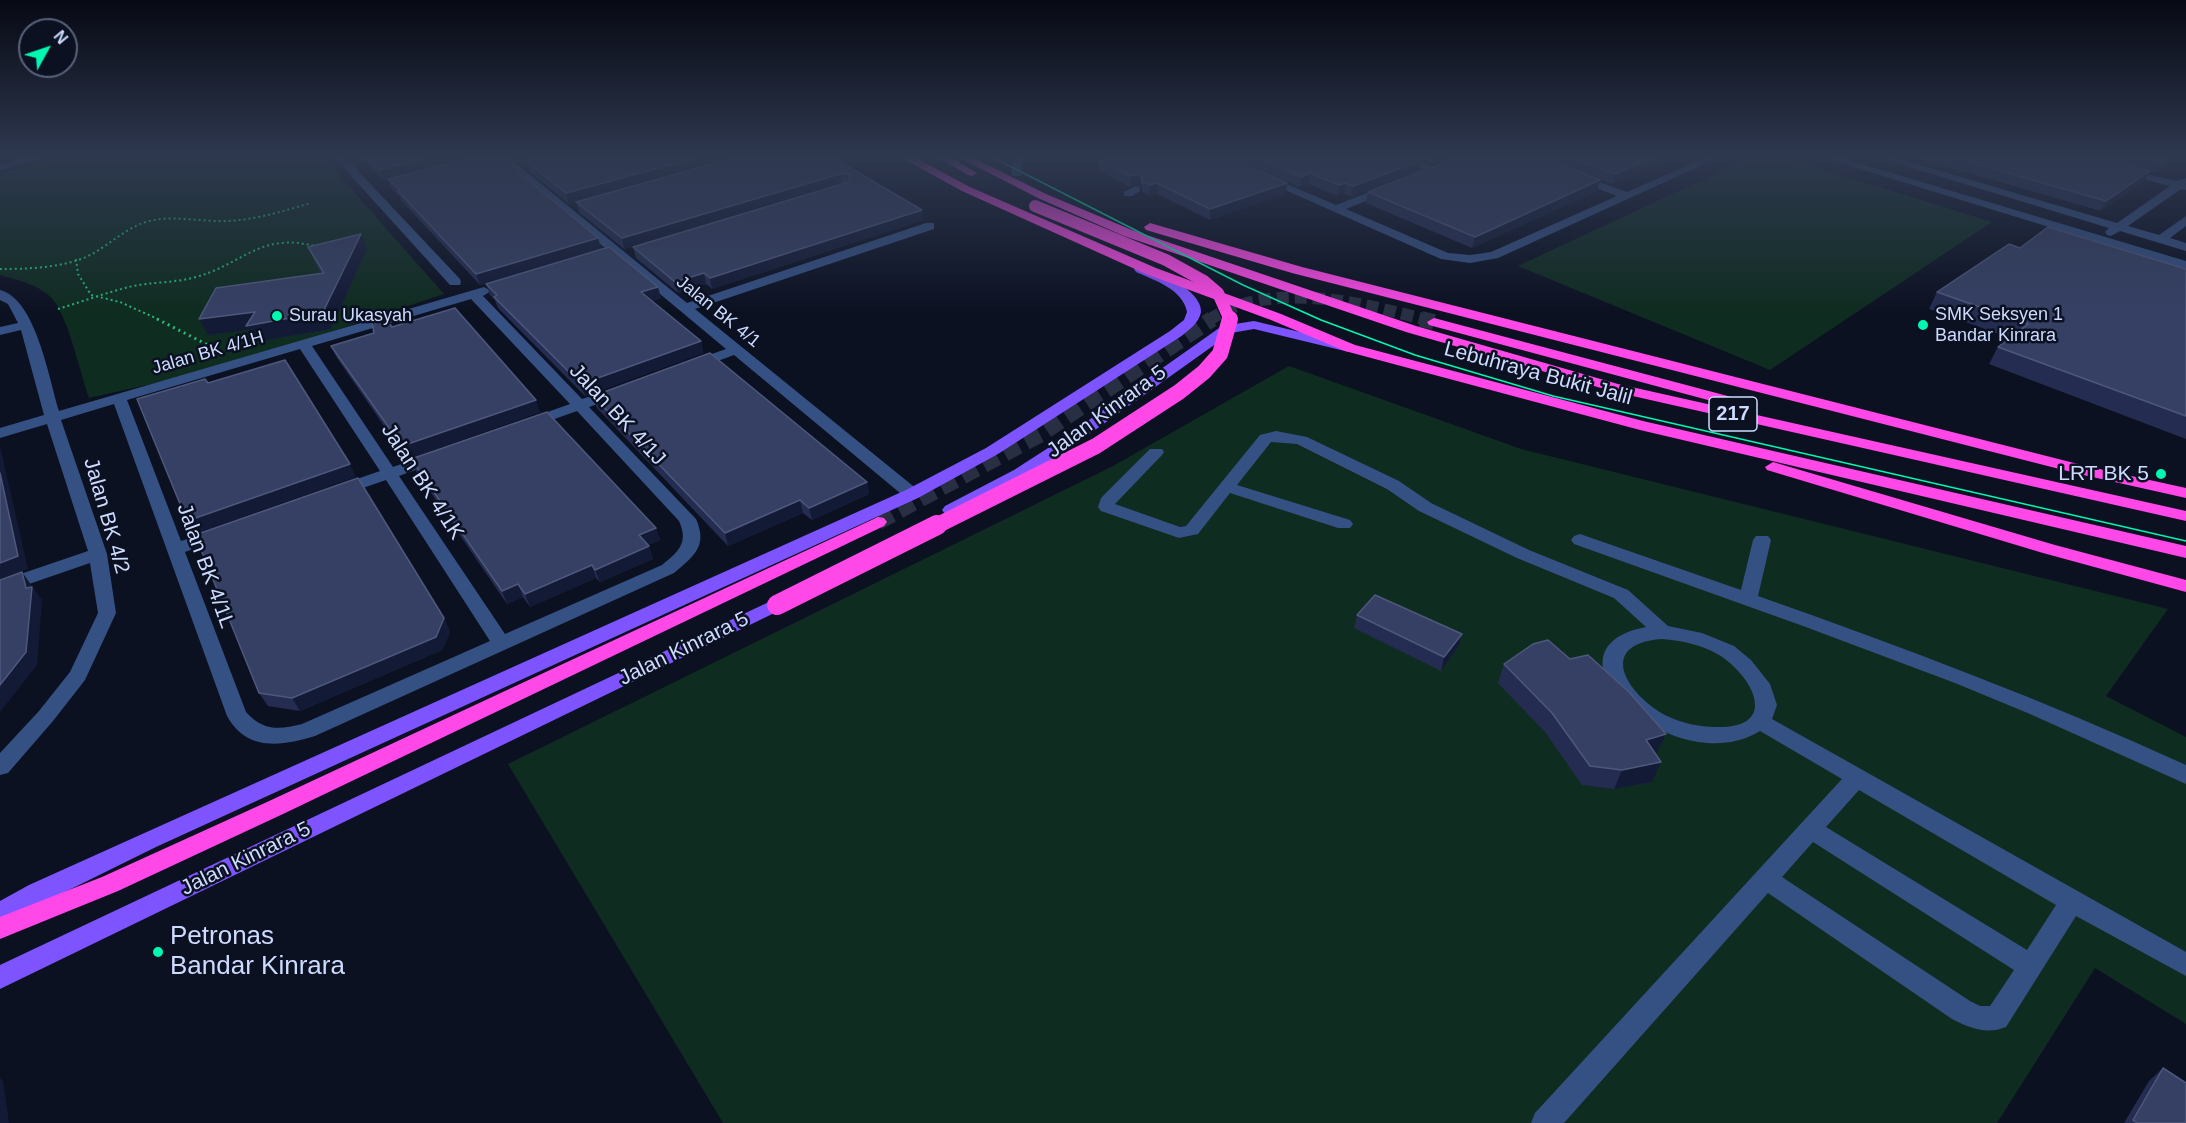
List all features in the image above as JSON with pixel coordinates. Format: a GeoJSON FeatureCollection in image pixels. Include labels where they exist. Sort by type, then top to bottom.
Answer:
{"type":"FeatureCollection","features":[{"type":"Feature","properties":{"kind":"highway","name":"Lebuhraya Bukit Jalil"},"geometry":{"type":"LineString","coordinates":[[1012,209],[1184,285],[1276,317],[1350,348],[1640,425],[2186,552]]}},
{"type":"Feature","properties":{"kind":"highway"},"geometry":{"type":"LineString","coordinates":[[777,604],[1096,446],[1179,392],[1204,372],[1220,354],[1230,320],[1218,293],[1166,260],[1043,209]]}},
{"type":"Feature","properties":{"kind":"highway","name":"Lebuhraya Bukit Jalil"},"geometry":{"type":"LineString","coordinates":[[1073,209],[1128,233],[1411,329],[1615,388],[2186,516]]}},
{"type":"Feature","properties":{"kind":"highway"},"geometry":{"type":"LineString","coordinates":[[1100,209],[1194,242],[1262,261],[2085,471],[2186,492]]}},
{"type":"Feature","properties":{"kind":"highway"},"geometry":{"type":"LineString","coordinates":[[1434,322],[1763,410],[1998,465],[2058,486]]}},
{"type":"Feature","properties":{"kind":"highway"},"geometry":{"type":"LineString","coordinates":[[1640,425],[1846,490],[2049,549],[2186,585]]}},
{"type":"Feature","properties":{"kind":"highway"},"geometry":{"type":"LineString","coordinates":[[0,928],[110,884],[275,808],[878,522]]}},
{"type":"Feature","properties":{"kind":"main road","name":"Jalan Kinrara 5"},"geometry":{"type":"LineString","coordinates":[[0,913],[36,892],[148,840],[912,494],[992,451],[1175,334],[1191,320],[1193,308],[1189,297],[1176,287],[1118,257]]}},
{"type":"Feature","properties":{"kind":"main road","name":"Jalan Kinrara 5"},"geometry":{"type":"LineString","coordinates":[[0,977],[777,604],[1020,473],[1068,442],[1227,329],[1254,325],[1350,348]]}},
{"type":"Feature","properties":{"kind":"street"},"geometry":{"type":"LineString","coordinates":[[393,209],[455,282]]}},
{"type":"Feature","properties":{"kind":"street","name":"Jalan BK 4/1"},"geometry":{"type":"LineString","coordinates":[[571,209],[618,254],[912,494]]}},
{"type":"Feature","properties":{"kind":"street"},"geometry":{"type":"LineString","coordinates":[[1336,209],[1445,256],[1470,259],[1494,255],[1598,209]]}},
{"type":"Feature","properties":{"kind":"street"},"geometry":{"type":"LineString","coordinates":[[1999,209],[2186,265]]}},
{"type":"Feature","properties":{"kind":"street"},"geometry":{"type":"LineString","coordinates":[[2058,209],[2186,247]]}},
{"type":"Feature","properties":{"kind":"street"},"geometry":{"type":"LineString","coordinates":[[2100,240],[2145,209]]}},
{"type":"Feature","properties":{"kind":"street"},"geometry":{"type":"LineString","coordinates":[[2161,239],[2186,220]]}},
{"type":"Feature","properties":{"kind":"street"},"geometry":{"type":"LineString","coordinates":[[684,308],[930,226]]}},
{"type":"Feature","properties":{"kind":"street","name":"Jalan BK 4/1H"},"geometry":{"type":"LineString","coordinates":[[0,434],[496,287]]}},
{"type":"Feature","properties":{"kind":"street","name":"Jalan BK 4/2"},"geometry":{"type":"LineString","coordinates":[[0,294],[12,302],[26,324],[53,418],[98,554],[107,613],[78,675],[46,716],[0,767]]}},
{"type":"Feature","properties":{"kind":"street","name":"Jalan BK 4/1J"},"geometry":{"type":"LineString","coordinates":[[264,737],[286,737],[309,730],[668,569],[684,556],[693,543],[694,531],[687,519],[474,294]]}},
{"type":"Feature","properties":{"kind":"street"},"geometry":{"type":"LineString","coordinates":[[0,331],[26,324]]}},
{"type":"Feature","properties":{"kind":"street","name":"Jalan BK 4/1K"},"geometry":{"type":"LineString","coordinates":[[304,344],[502,644]]}},
{"type":"Feature","properties":{"kind":"street"},"geometry":{"type":"LineString","coordinates":[[680,370],[736,350]]}},
{"type":"Feature","properties":{"kind":"street"},"geometry":{"type":"LineString","coordinates":[[513,429],[636,386]]}},
{"type":"Feature","properties":{"kind":"street","name":"Jalan BK 4/1L"},"geometry":{"type":"LineString","coordinates":[[119,398],[237,716],[247,729],[264,737]]}},
{"type":"Feature","properties":{"kind":"street"},"geometry":{"type":"LineString","coordinates":[[1156,452],[1107,502],[1107,507],[1179,533],[1186,533],[1192,530],[1266,438],[1276,436],[1301,440],[1393,484],[1425,507],[1523,554],[1621,594],[1662,632]]}},
{"type":"Feature","properties":{"kind":"street"},"geometry":{"type":"LineString","coordinates":[[321,497],[456,449]]}},
{"type":"Feature","properties":{"kind":"street"},"geometry":{"type":"LineString","coordinates":[[1227,487],[1344,524]]}},
{"type":"Feature","properties":{"kind":"street"},"geometry":{"type":"LineString","coordinates":[[175,549],[231,530]]}},
{"type":"Feature","properties":{"kind":"street"},"geometry":{"type":"LineString","coordinates":[[1580,540],[1748,598],[2062,717],[2186,775]]}},
{"type":"Feature","properties":{"kind":"street"},"geometry":{"type":"LineString","coordinates":[[1748,598],[1762,540]]}},
{"type":"Feature","properties":{"kind":"street"},"geometry":{"type":"LineString","coordinates":[[0,588],[98,554]]}},
{"type":"Feature","properties":{"kind":"street"},"geometry":{"type":"LineString","coordinates":[[1662,632],[1683,634],[1705,641],[1726,650],[1744,663],[1757,678],[1765,693],[1766,708],[1759,721],[1746,730],[1728,735],[1705,735],[1674,727],[1638,707],[1623,693],[1614,677],[1612,662],[1617,650],[1627,640],[1643,634],[1662,632]]}},
{"type":"Feature","properties":{"kind":"street"},"geometry":{"type":"LineString","coordinates":[[1759,721],[1858,776],[2072,902],[2186,965]]}},
{"type":"Feature","properties":{"kind":"street"},"geometry":{"type":"LineString","coordinates":[[1545,1123],[1858,776]]}},
{"type":"Feature","properties":{"kind":"street"},"geometry":{"type":"LineString","coordinates":[[1811,829],[2030,966]]}},
{"type":"Feature","properties":{"kind":"street"},"geometry":{"type":"LineString","coordinates":[[1766,879],[1961,1010],[1978,1018],[1996,1018],[2072,902]]}},
{"type":"Feature","properties":{"kind":"path"},"geometry":{"type":"LineString","coordinates":[[0,268],[35,267],[84,258],[118,234],[140,224],[163,218],[227,222],[286,209]]}},
{"type":"Feature","properties":{"kind":"path"},"geometry":{"type":"LineString","coordinates":[[58,309],[130,288],[193,278],[230,264],[256,249],[271,244],[304,243],[315,245],[321,250]]}},
{"type":"Feature","properties":{"kind":"path"},"geometry":{"type":"LineString","coordinates":[[76,259],[78,274],[95,297],[120,302],[138,309],[210,346],[219,369]]}},
{"type":"Feature","properties":{"kind":"green space"},"geometry":{"type":"Polygon","coordinates":[[[0,209],[369,209],[444,294],[219,369],[89,398],[65,321],[54,301],[36,287],[0,275],[0,209]]]}},
{"type":"Feature","properties":{"kind":"green space"},"geometry":{"type":"Polygon","coordinates":[[[1639,209],[1952,209],[1992,222],[1770,370],[1518,266],[1639,209]]]}},
{"type":"Feature","properties":{"kind":"green space"},"geometry":{"type":"Polygon","coordinates":[[[1289,366],[1521,449],[2168,609],[2106,696],[2186,737],[2186,1024],[2095,968],[1997,1123],[723,1123],[508,764],[1113,466],[1289,366]]]}},
{"type":"Feature","properties":{"kind":"building"},"geometry":{"type":"Polygon","coordinates":[[[415,209],[563,209],[598,238],[476,274],[415,209]]]}},
{"type":"Feature","properties":{"kind":"building"},"geometry":{"type":"Polygon","coordinates":[[[585,209],[719,209],[622,238],[585,209]]]}},
{"type":"Feature","properties":{"kind":"building"},"geometry":{"type":"Polygon","coordinates":[[[758,209],[922,210],[710,278],[704,273],[675,282],[633,247],[758,209]]]}},
{"type":"Feature","properties":{"kind":"building"},"geometry":{"type":"Polygon","coordinates":[[[1409,209],[1536,209],[1475,237],[1409,209]]]}},
{"type":"Feature","properties":{"kind":"building"},"geometry":{"type":"Polygon","coordinates":[[[2048,227],[2186,269],[2186,416],[1998,347],[2028,324],[1937,292],[2009,244],[2020,248],[2048,227]]]}},
{"type":"Feature","properties":{"kind":"building"},"geometry":{"type":"Polygon","coordinates":[[[361,234],[323,312],[246,326],[255,312],[199,319],[216,288],[324,273],[308,247],[361,234]]]}},
{"type":"Feature","properties":{"kind":"building"},"geometry":{"type":"Polygon","coordinates":[[[609,247],[658,287],[641,292],[701,341],[581,384],[494,297],[497,295],[486,284],[609,247]]]}},
{"type":"Feature","properties":{"kind":"building"},"geometry":{"type":"Polygon","coordinates":[[[455,308],[536,400],[402,446],[331,346],[374,333],[371,317],[382,314],[392,327],[455,308]]]}},
{"type":"Feature","properties":{"kind":"building"},"geometry":{"type":"Polygon","coordinates":[[[710,353],[867,482],[809,508],[800,500],[725,533],[593,396],[710,353]]]}},
{"type":"Feature","properties":{"kind":"building"},"geometry":{"type":"Polygon","coordinates":[[[285,360],[350,464],[187,521],[137,399],[205,379],[208,383],[285,360]]]}},
{"type":"Feature","properties":{"kind":"building"},"geometry":{"type":"Polygon","coordinates":[[[547,412],[656,528],[639,535],[649,546],[595,570],[592,565],[525,594],[518,584],[502,591],[411,459],[547,412]]]}},
{"type":"Feature","properties":{"kind":"building"},"geometry":{"type":"Polygon","coordinates":[[[0,473],[18,556],[0,563],[0,473]]]}},
{"type":"Feature","properties":{"kind":"building"},"geometry":{"type":"Polygon","coordinates":[[[358,478],[444,618],[436,637],[292,698],[259,693],[195,535],[358,478]]]}},
{"type":"Feature","properties":{"kind":"building"},"geometry":{"type":"Polygon","coordinates":[[[22,572],[26,588],[32,587],[26,652],[0,685],[0,580],[22,572]]]}},
{"type":"Feature","properties":{"kind":"building"},"geometry":{"type":"Polygon","coordinates":[[[1375,595],[1462,634],[1444,657],[1357,615],[1375,595]]]}},
{"type":"Feature","properties":{"kind":"building"},"geometry":{"type":"Polygon","coordinates":[[[1548,640],[1570,659],[1588,655],[1629,692],[1666,734],[1646,740],[1661,762],[1622,770],[1590,766],[1552,713],[1504,664],[1533,644],[1548,640]]]}},
{"type":"Feature","properties":{"kind":"building"},"geometry":{"type":"Polygon","coordinates":[[[2163,1068],[2186,1083],[2186,1123],[2137,1123],[2133,1120],[2163,1068]]]}},
{"type":"Feature","properties":{"kind":"tunnel"},"geometry":{"type":"LineString","coordinates":[[1209,320],[1233,308],[1260,300],[1288,298],[1316,298],[1346,302],[1427,320]]}},
{"type":"Feature","properties":{"kind":"tunnel"},"geometry":{"type":"LineString","coordinates":[[878,522],[1041,434],[1212,319]]}},
{"type":"Feature","properties":{"kind":"tunnel"},"geometry":{"type":"LineString","coordinates":[[1421,319],[1434,322]]}},
{"type":"Feature","properties":{"kind":"tram line"},"geometry":{"type":"LineString","coordinates":[[1095,209],[1243,285],[1321,320],[1415,355],[1553,396],[2186,541]]}},
{"type":"Feature","properties":{"kind":"place","name":"Surau Ukasyah"},"geometry":{"type":"Point","coordinates":[277,316]}},
{"type":"Feature","properties":{"kind":"place","name":"SMK Seksyen 1 Bandar Kinrara"},"geometry":{"type":"Point","coordinates":[1923,325]}},
{"type":"Feature","properties":{"kind":"place","name":"LRT BK 5"},"geometry":{"type":"Point","coordinates":[2161,474]}},
{"type":"Feature","properties":{"kind":"place","name":"Petronas Bandar Kinrara"},"geometry":{"type":"Point","coordinates":[158,952]}}]}
